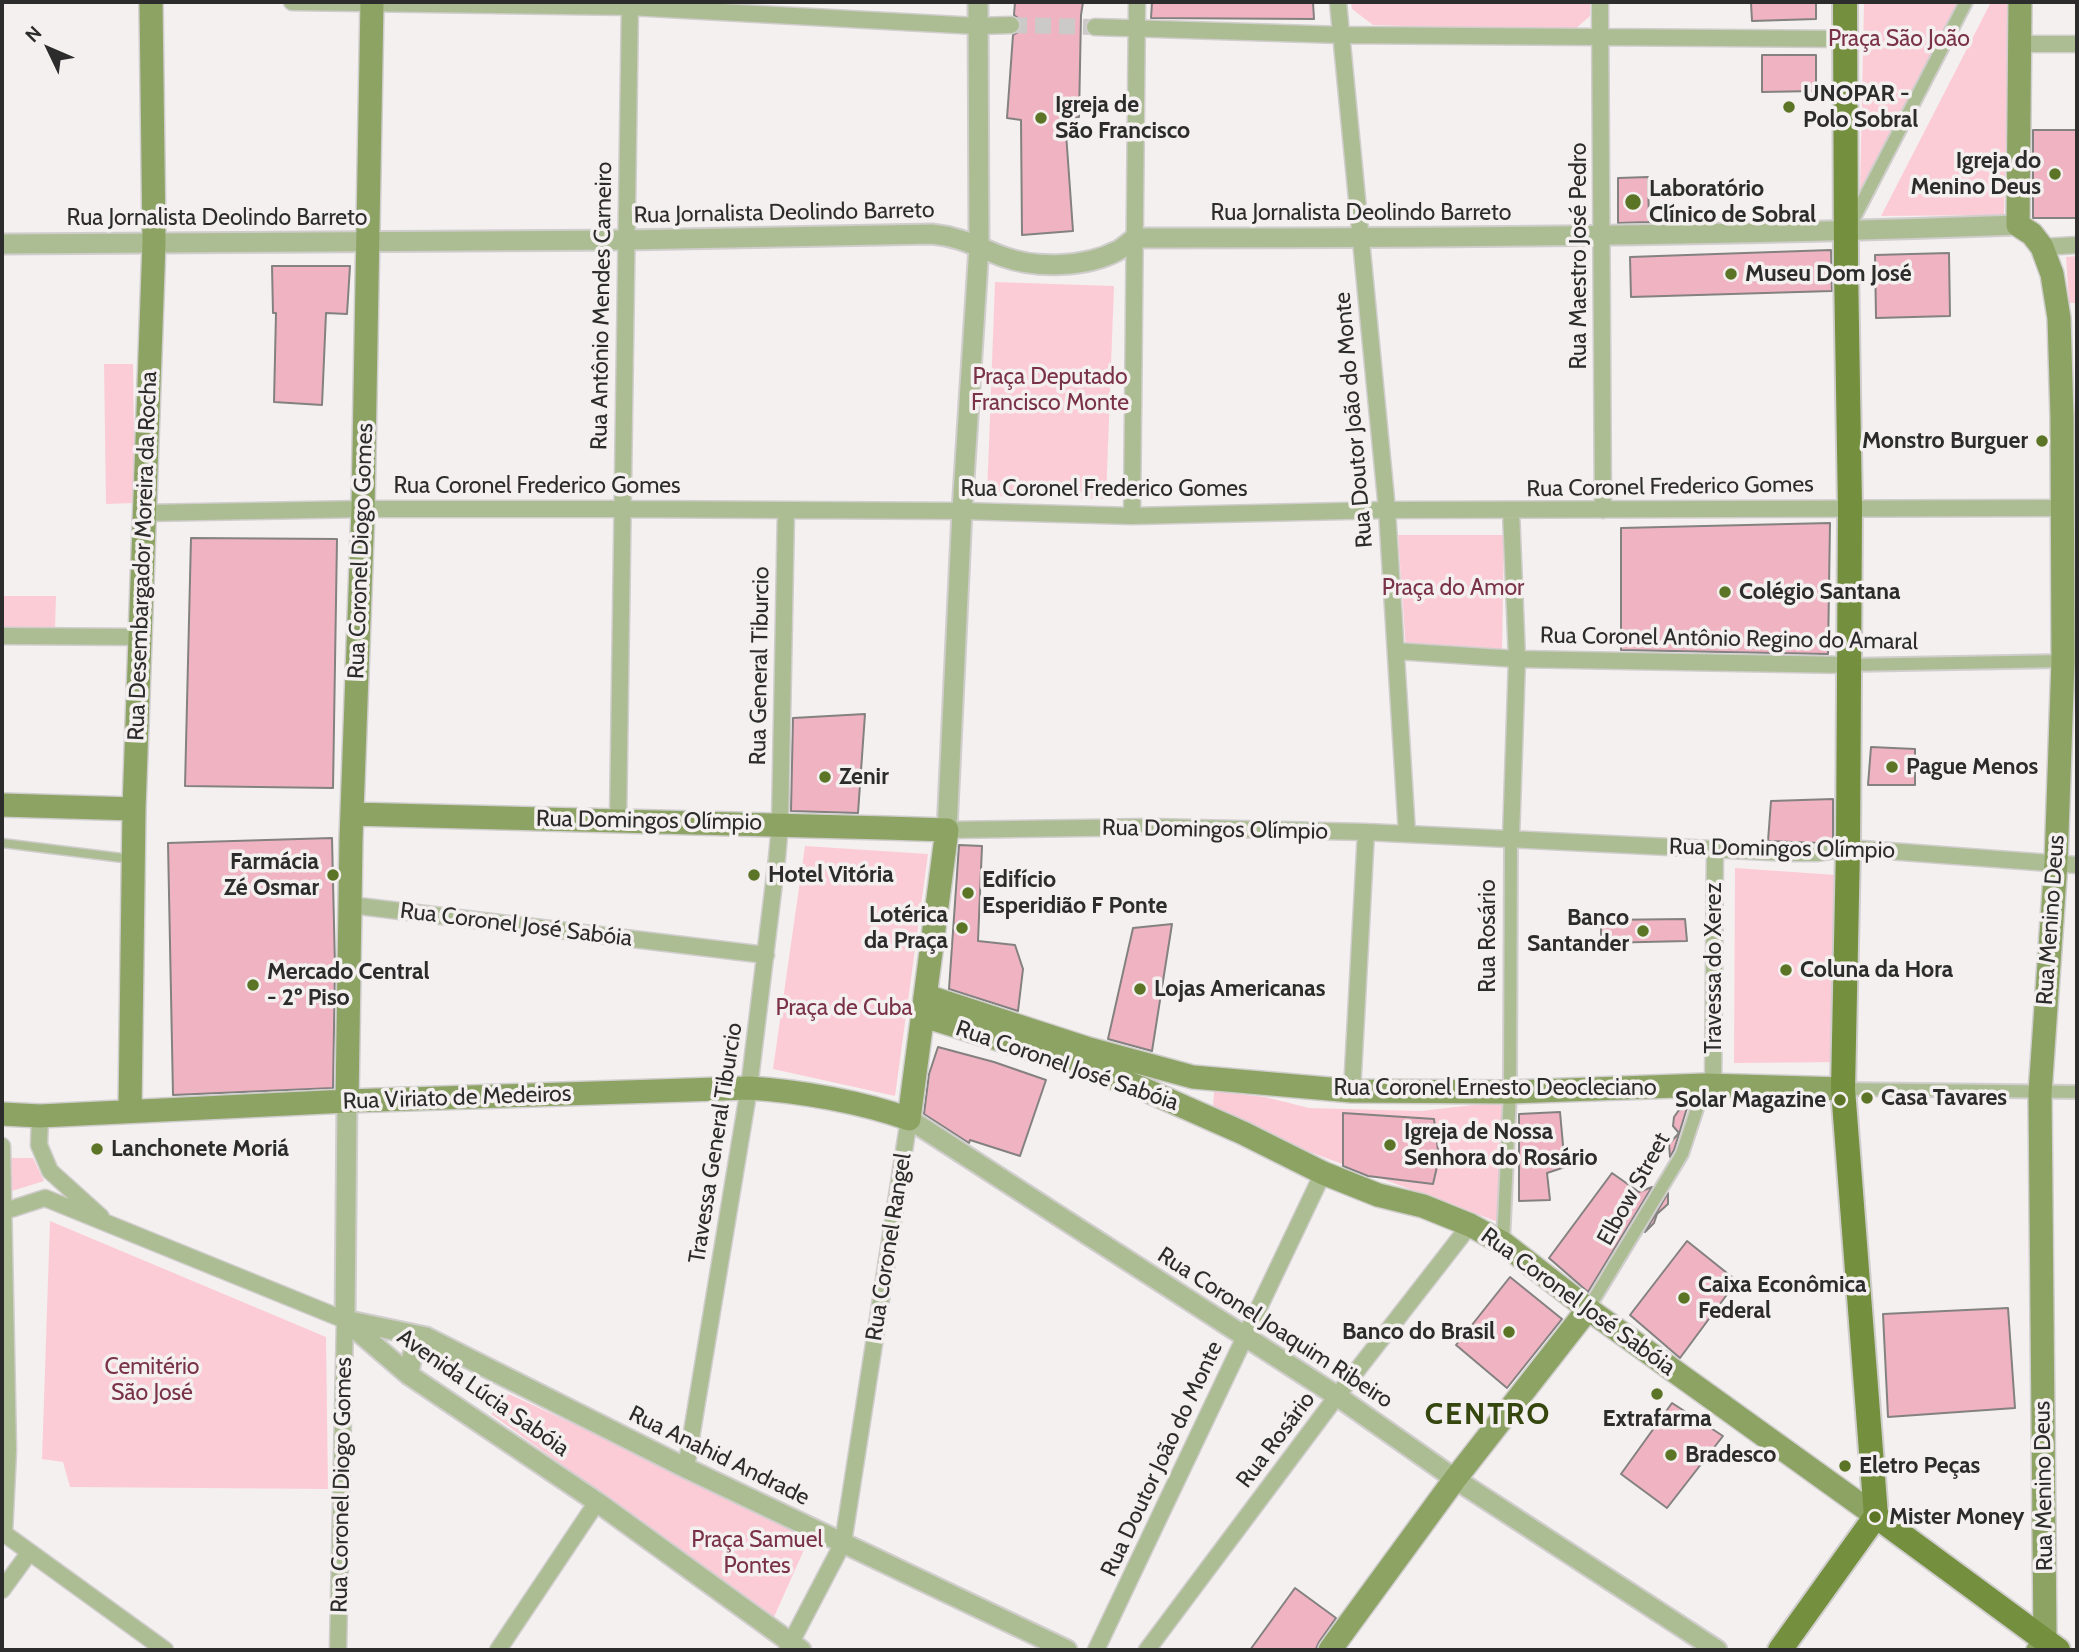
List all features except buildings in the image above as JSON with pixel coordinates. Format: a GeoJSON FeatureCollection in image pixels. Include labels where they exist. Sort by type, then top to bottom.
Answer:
{"type":"FeatureCollection","features":[{"type":"Feature","properties":{"kind":"main road","name":"Rua Desembargador Moreira da Rocha"},"geometry":{"type":"LineString","coordinates":[[130,1110],[134,809],[154,242],[151,2]]}},
{"type":"Feature","properties":{"kind":"main road"},"geometry":{"type":"LineString","coordinates":[[1780,1650],[1876,1516],[1843,1088],[1848,848],[1850,508],[1845,2]]}},
{"type":"Feature","properties":{"kind":"main road"},"geometry":{"type":"LineString","coordinates":[[2018,225],[2020,2]]}},
{"type":"Feature","properties":{"kind":"main road","name":"Rua Coronel Diogo Gomes"},"geometry":{"type":"LineString","coordinates":[[347,1101],[352,814],[363,509],[372,3]]}},
{"type":"Feature","properties":{"kind":"main road","name":"Rua Menino Deus"},"geometry":{"type":"LineString","coordinates":[[2018,225],[2032,234],[2042,247],[2052,274],[2070,417],[2062,508],[2063,661],[2069,692],[2067,863],[2040,1093],[2047,1647]]}},
{"type":"Feature","properties":{"kind":"main road"},"geometry":{"type":"LineString","coordinates":[[2,805],[134,809]]}},
{"type":"Feature","properties":{"kind":"main road","name":"Rua Domingos Olímpio"},"geometry":{"type":"LineString","coordinates":[[352,814],[947,830]]}},
{"type":"Feature","properties":{"kind":"main road","name":"Rua Coronel Rangel"},"geometry":{"type":"LineString","coordinates":[[909,1119],[947,830]]}},
{"type":"Feature","properties":{"kind":"main road","name":"Rua Coronel Ernesto Deocleciano"},"geometry":{"type":"LineString","coordinates":[[925,1006],[1193,1077],[1352,1091],[1510,1092],[1709,1085],[1843,1088]]}},
{"type":"Feature","properties":{"kind":"main road","name":"Rua Coronel José Sabóia"},"geometry":{"type":"LineString","coordinates":[[925,1006],[1139,1087],[1263,1142],[1323,1173],[1378,1195],[1423,1206],[1503,1243],[1588,1308],[1876,1516],[2047,1647]]}},
{"type":"Feature","properties":{"kind":"main road","name":"Rua Viriato de Medeiros"},"geometry":{"type":"LineString","coordinates":[[2,1114],[40,1116],[347,1101],[749,1088],[873,1108],[909,1119]]}},
{"type":"Feature","properties":{"kind":"main road"},"geometry":{"type":"LineString","coordinates":[[1330,1650],[1455,1479],[1588,1308]]}},
{"type":"Feature","properties":{"kind":"street"},"geometry":{"type":"LineString","coordinates":[[292,2],[630,4],[977,26],[1011,25]]}},
{"type":"Feature","properties":{"kind":"street"},"geometry":{"type":"LineString","coordinates":[[947,830],[962,511],[979,246],[978,2]]}},
{"type":"Feature","properties":{"kind":"street"},"geometry":{"type":"LineString","coordinates":[[1132,516],[1137,2]]}},
{"type":"Feature","properties":{"kind":"street","name":"Rua Doutor João do Monte"},"geometry":{"type":"LineString","coordinates":[[1338,2],[1387,510],[1407,834]]}},
{"type":"Feature","properties":{"kind":"street","name":"Rua Maestro José Pedro"},"geometry":{"type":"LineString","coordinates":[[1600,2],[1603,510]]}},
{"type":"Feature","properties":{"kind":"street"},"geometry":{"type":"LineString","coordinates":[[1847,231],[1966,2]]}},
{"type":"Feature","properties":{"kind":"street","name":"Rua Antônio Mendes Carneiro"},"geometry":{"type":"LineString","coordinates":[[618,822],[630,4]]}},
{"type":"Feature","properties":{"kind":"street"},"geometry":{"type":"LineString","coordinates":[[1095,27],[1341,35],[1846,39]]}},
{"type":"Feature","properties":{"kind":"street"},"geometry":{"type":"LineString","coordinates":[[2021,44],[2077,44]]}},
{"type":"Feature","properties":{"kind":"street","name":"Rua Jornalista Deolindo Barreto"},"geometry":{"type":"LineString","coordinates":[[2,244],[627,240],[932,234],[956,236],[1007,258],[1051,264],[1087,261],[1117,251],[1135,238],[1601,236],[2018,225]]}},
{"type":"Feature","properties":{"kind":"street"},"geometry":{"type":"LineString","coordinates":[[2042,247],[2077,245]]}},
{"type":"Feature","properties":{"kind":"street","name":"Rua Coronel Frederico Gomes"},"geometry":{"type":"LineString","coordinates":[[145,513],[363,509],[621,509],[962,511],[1132,516],[1387,510],[2062,508]]}},
{"type":"Feature","properties":{"kind":"street","name":"Rua General Tiburcio"},"geometry":{"type":"LineString","coordinates":[[780,824],[786,510]]}},
{"type":"Feature","properties":{"kind":"street"},"geometry":{"type":"LineString","coordinates":[[1511,511],[1517,659],[1511,838]]}},
{"type":"Feature","properties":{"kind":"street"},"geometry":{"type":"LineString","coordinates":[[2,636],[141,637]]}},
{"type":"Feature","properties":{"kind":"street","name":"Rua Coronel Antônio Regino do Amaral"},"geometry":{"type":"LineString","coordinates":[[1396,651],[1517,659],[1847,665],[2063,661]]}},
{"type":"Feature","properties":{"kind":"street","name":"Travessa General Tiburcio"},"geometry":{"type":"LineString","coordinates":[[686,1468],[749,1088],[780,824]]}},
{"type":"Feature","properties":{"kind":"street","name":"Rua Domingos Olímpio"},"geometry":{"type":"LineString","coordinates":[[947,830],[1150,827],[1366,832],[1804,853],[1848,848],[2067,863]]}},
{"type":"Feature","properties":{"kind":"street"},"geometry":{"type":"LineString","coordinates":[[1352,1091],[1366,832]]}},
{"type":"Feature","properties":{"kind":"street","name":"Rua Rosário"},"geometry":{"type":"LineString","coordinates":[[1503,1243],[1510,1092],[1511,838]]}},
{"type":"Feature","properties":{"kind":"street","name":"Travessa do Xerez"},"geometry":{"type":"LineString","coordinates":[[1709,1085],[1715,850]]}},
{"type":"Feature","properties":{"kind":"street","name":"Rua Coronel José Sabóia"},"geometry":{"type":"LineString","coordinates":[[350,905],[766,955]]}},
{"type":"Feature","properties":{"kind":"street","name":"Elbow Street"},"geometry":{"type":"LineString","coordinates":[[1588,1308],[1682,1154],[1709,1085]]}},
{"type":"Feature","properties":{"kind":"street","name":"Rua Coronel Ernesto Deocleciano"},"geometry":{"type":"LineString","coordinates":[[1843,1088],[2077,1092]]}},
{"type":"Feature","properties":{"kind":"street"},"geometry":{"type":"LineString","coordinates":[[345,1320],[347,1101]]}},
{"type":"Feature","properties":{"kind":"street","name":"Avenida Lúcia Sabóia"},"geometry":{"type":"LineString","coordinates":[[40,1116],[39,1144],[50,1171],[111,1226]]}},
{"type":"Feature","properties":{"kind":"street","name":"Rua Coronel Joaquim Ribeiro"},"geometry":{"type":"LineString","coordinates":[[909,1119],[1337,1396],[1455,1479],[1717,1650]]}},
{"type":"Feature","properties":{"kind":"street","name":"Rua Coronel Rangel"},"geometry":{"type":"LineString","coordinates":[[793,1648],[843,1543],[909,1119]]}},
{"type":"Feature","properties":{"kind":"street"},"geometry":{"type":"LineString","coordinates":[[2,1146],[8,1450],[3,1533],[165,1650]]}},
{"type":"Feature","properties":{"kind":"street","name":"Rua Doutor João do Monte"},"geometry":{"type":"LineString","coordinates":[[1096,1650],[1323,1173]]}},
{"type":"Feature","properties":{"kind":"street","name":"Avenida Lúcia Sabóia"},"geometry":{"type":"LineString","coordinates":[[5,1211],[45,1198],[345,1320],[408,1375],[597,1502],[793,1648]]}},
{"type":"Feature","properties":{"kind":"street","name":"Rua Rosário"},"geometry":{"type":"LineString","coordinates":[[1147,1650],[1469,1225]]}},
{"type":"Feature","properties":{"kind":"street","name":"Rua Anahid Andrade"},"geometry":{"type":"LineString","coordinates":[[345,1320],[426,1337],[686,1468],[1067,1650]]}},
{"type":"Feature","properties":{"kind":"street","name":"Rua Coronel Diogo Gomes"},"geometry":{"type":"LineString","coordinates":[[338,1650],[345,1320]]}},
{"type":"Feature","properties":{"kind":"street"},"geometry":{"type":"LineString","coordinates":[[408,1375],[412,1352],[417,1343],[426,1337]]}},
{"type":"Feature","properties":{"kind":"street"},"geometry":{"type":"LineString","coordinates":[[498,1650],[597,1502]]}},
{"type":"Feature","properties":{"kind":"street"},"geometry":{"type":"LineString","coordinates":[[2,1590],[29,1552]]}},
{"type":"Feature","properties":{"kind":"lane"},"geometry":{"type":"LineString","coordinates":[[2,843],[134,859]]}},
{"type":"Feature","properties":{"kind":"green space"},"geometry":{"type":"Polygon","coordinates":[[[1351,2],[1590,2],[1590,16],[1573,31],[1373,25],[1352,9],[1351,2]]]}},
{"type":"Feature","properties":{"kind":"green space","name":"Praça São João"},"geometry":{"type":"Polygon","coordinates":[[[1864,2],[1959,2],[1860,193],[1864,2]]]}},
{"type":"Feature","properties":{"kind":"green space","name":"Praça São João"},"geometry":{"type":"Polygon","coordinates":[[[1991,2],[2010,2],[2004,215],[1881,216],[1991,2]]]}},
{"type":"Feature","properties":{"kind":"green space"},"geometry":{"type":"Polygon","coordinates":[[[2077,256],[2077,303],[2069,303],[2066,257],[2077,256]]]}},
{"type":"Feature","properties":{"kind":"green space","name":"Praça Deputado Francisco Monte"},"geometry":{"type":"Polygon","coordinates":[[[995,282],[1114,286],[1106,499],[987,496],[995,282]]]}},
{"type":"Feature","properties":{"kind":"green space"},"geometry":{"type":"Polygon","coordinates":[[[104,364],[133,364],[135,503],[106,504],[104,364]]]}},
{"type":"Feature","properties":{"kind":"green space","name":"Praça do Amor"},"geometry":{"type":"Polygon","coordinates":[[[1398,535],[1504,535],[1502,653],[1406,650],[1398,535]]]}},
{"type":"Feature","properties":{"kind":"green space"},"geometry":{"type":"Polygon","coordinates":[[[2,596],[56,596],[55,630],[2,631],[2,596]]]}},
{"type":"Feature","properties":{"kind":"green space","name":"Praça de Cuba"},"geometry":{"type":"Polygon","coordinates":[[[805,846],[928,854],[895,1096],[773,1069],[805,846]]]}},
{"type":"Feature","properties":{"kind":"green space"},"geometry":{"type":"Polygon","coordinates":[[[1735,868],[1836,875],[1845,1062],[1734,1063],[1735,868]]]}},
{"type":"Feature","properties":{"kind":"green space"},"geometry":{"type":"Polygon","coordinates":[[[1214,1091],[1265,1097],[1309,1108],[1421,1111],[1516,1100],[1509,1226],[1283,1142],[1213,1108],[1214,1091]]]}},
{"type":"Feature","properties":{"kind":"green space"},"geometry":{"type":"Polygon","coordinates":[[[11,1158],[33,1158],[44,1181],[12,1191],[11,1158]]]}},
{"type":"Feature","properties":{"kind":"green space","name":"Cemitério São José"},"geometry":{"type":"Polygon","coordinates":[[[50,1221],[326,1337],[328,1489],[70,1487],[63,1462],[42,1459],[50,1221]]]}},
{"type":"Feature","properties":{"kind":"green space","name":"Praça Samuel Pontes"},"geometry":{"type":"Polygon","coordinates":[[[509,1394],[811,1534],[774,1617],[491,1414],[509,1394]]]}},
{"type":"Feature","properties":{"kind":"tunnel"},"geometry":{"type":"LineString","coordinates":[[1011,25],[1095,27]]}},
{"type":"Feature","properties":{"kind":"place","name":"UNOPAR - Polo Sobral"},"geometry":{"type":"Point","coordinates":[1789,107]}},
{"type":"Feature","properties":{"kind":"place","name":"Igreja de São Francisco"},"geometry":{"type":"Point","coordinates":[1041,118]}},
{"type":"Feature","properties":{"kind":"place","name":"Igreja do Menino Deus"},"geometry":{"type":"Point","coordinates":[2055,174]}},
{"type":"Feature","properties":{"kind":"place","name":"Laboratório Clínico de Sobral"},"geometry":{"type":"Point","coordinates":[1633,202]}},
{"type":"Feature","properties":{"kind":"place","name":"Museu Dom José"},"geometry":{"type":"Point","coordinates":[1731,274]}},
{"type":"Feature","properties":{"kind":"place","name":"Monstro Burguer"},"geometry":{"type":"Point","coordinates":[2042,441]}},
{"type":"Feature","properties":{"kind":"place","name":"Colégio Santana"},"geometry":{"type":"Point","coordinates":[1725,592]}},
{"type":"Feature","properties":{"kind":"place","name":"Pague Menos"},"geometry":{"type":"Point","coordinates":[1892,767]}},
{"type":"Feature","properties":{"kind":"place","name":"Zenir"},"geometry":{"type":"Point","coordinates":[825,777]}},
{"type":"Feature","properties":{"kind":"place","name":"Farmácia Zé Osmar"},"geometry":{"type":"Point","coordinates":[333,875]}},
{"type":"Feature","properties":{"kind":"place","name":"Hotel Vitória"},"geometry":{"type":"Point","coordinates":[754,875]}},
{"type":"Feature","properties":{"kind":"place","name":"Edifício Esperidião F Ponte"},"geometry":{"type":"Point","coordinates":[968,893]}},
{"type":"Feature","properties":{"kind":"place","name":"Lotérica da Praça"},"geometry":{"type":"Point","coordinates":[962,928]}},
{"type":"Feature","properties":{"kind":"place","name":"Banco Santander"},"geometry":{"type":"Point","coordinates":[1643,931]}},
{"type":"Feature","properties":{"kind":"place","name":"Coluna da Hora"},"geometry":{"type":"Point","coordinates":[1786,970]}},
{"type":"Feature","properties":{"kind":"place","name":"Mercado Central - 2º Piso"},"geometry":{"type":"Point","coordinates":[253,985]}},
{"type":"Feature","properties":{"kind":"place","name":"Lojas Americanas"},"geometry":{"type":"Point","coordinates":[1140,989]}},
{"type":"Feature","properties":{"kind":"place","name":"Casa Tavares"},"geometry":{"type":"Point","coordinates":[1867,1098]}},
{"type":"Feature","properties":{"kind":"place","name":"Solar Magazine"},"geometry":{"type":"Point","coordinates":[1840,1100]}},
{"type":"Feature","properties":{"kind":"place","name":"Igreja de Nossa Senhora do Rosário"},"geometry":{"type":"Point","coordinates":[1390,1145]}},
{"type":"Feature","properties":{"kind":"place","name":"Lanchonete Moriá"},"geometry":{"type":"Point","coordinates":[97,1149]}},
{"type":"Feature","properties":{"kind":"place","name":"Caixa Econômica Federal"},"geometry":{"type":"Point","coordinates":[1684,1298]}},
{"type":"Feature","properties":{"kind":"place","name":"Banco do Brasil"},"geometry":{"type":"Point","coordinates":[1509,1332]}},
{"type":"Feature","properties":{"kind":"place","name":"Extrafarma"},"geometry":{"type":"Point","coordinates":[1657,1394]}},
{"type":"Feature","properties":{"kind":"place","name":"Bradesco"},"geometry":{"type":"Point","coordinates":[1671,1455]}},
{"type":"Feature","properties":{"kind":"place","name":"Eletro Peças"},"geometry":{"type":"Point","coordinates":[1845,1466]}},
{"type":"Feature","properties":{"kind":"place","name":"Mister Money"},"geometry":{"type":"Point","coordinates":[1875,1517]}},
{"type":"Feature","properties":{"kind":"district","name":"CENTRO"},"geometry":{"type":"Point","coordinates":[1488,1415]}}]}
